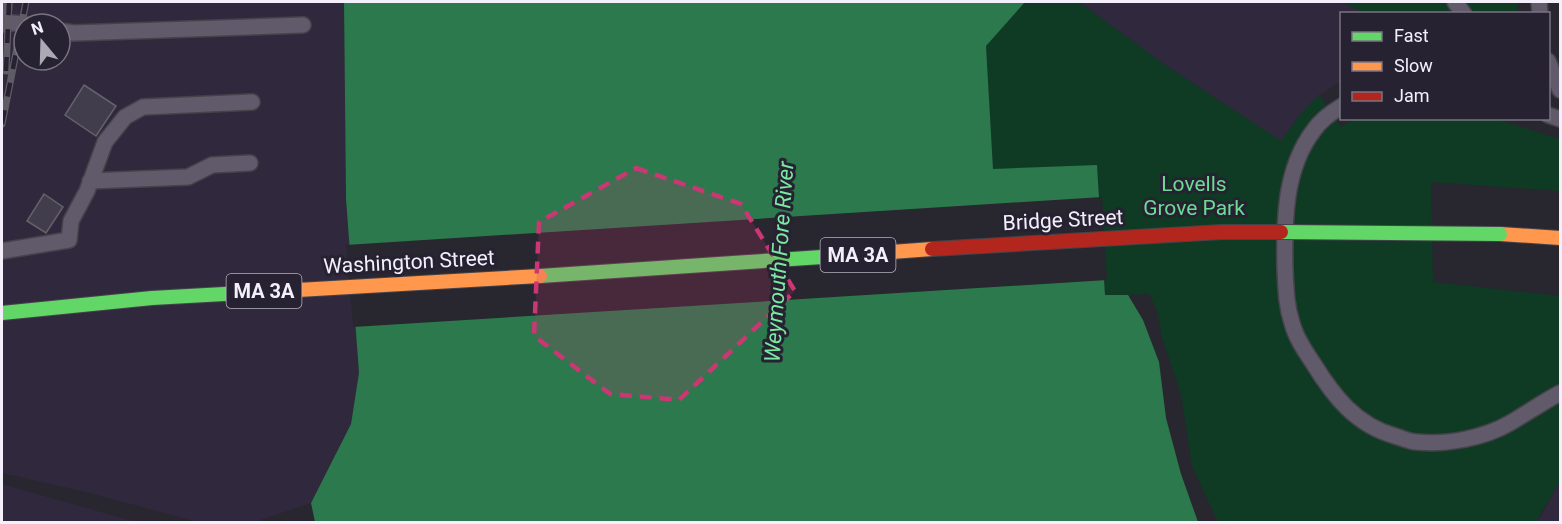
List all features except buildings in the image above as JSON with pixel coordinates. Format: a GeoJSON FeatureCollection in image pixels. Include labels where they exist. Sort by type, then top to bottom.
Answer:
{"type":"FeatureCollection","features":[{"type":"Feature","properties":{"kind":"main road","name":"Bridge Street"},"geometry":{"type":"LineString","coordinates":[[783,261],[984,245],[1222,232],[1341,231],[1500,234],[1560,238]]}},
{"type":"Feature","properties":{"kind":"main road","name":"Washington Street"},"geometry":{"type":"LineString","coordinates":[[2,313],[152,298],[783,261]]}},
{"type":"Feature","properties":{"kind":"lane"},"geometry":{"type":"LineString","coordinates":[[2,23],[4,2]]}},
{"type":"Feature","properties":{"kind":"lane"},"geometry":{"type":"LineString","coordinates":[[72,33],[303,25]]}},
{"type":"Feature","properties":{"kind":"lane"},"geometry":{"type":"LineString","coordinates":[[1550,68],[1555,84]]}},
{"type":"Feature","properties":{"kind":"lane"},"geometry":{"type":"LineString","coordinates":[[2,251],[69,240],[72,221],[105,142],[125,117],[143,107],[252,102]]}},
{"type":"Feature","properties":{"kind":"lane"},"geometry":{"type":"LineString","coordinates":[[1340,107],[1315,129],[1300,154],[1290,182],[1284,247],[1288,310],[1292,326],[1328,388],[1344,407],[1362,422],[1382,432],[1416,442],[1446,442],[1476,436],[1508,424],[1560,393]]}},
{"type":"Feature","properties":{"kind":"lane"},"geometry":{"type":"LineString","coordinates":[[90,181],[188,177],[212,165],[250,163]]}},
{"type":"Feature","properties":{"kind":"highlighted area"},"geometry":{"type":"Polygon","coordinates":[[[636,168],[741,204],[795,291],[679,400],[610,394],[534,336],[539,222],[636,168]]]}},
{"type":"Feature","properties":{"kind":"shaded area"},"geometry":{"type":"Polygon","coordinates":[[[2,2],[344,2],[346,199],[359,373],[351,424],[311,503],[254,522],[198,522],[86,492],[2,473],[2,2]]]}},
{"type":"Feature","properties":{"kind":"shaded area"},"geometry":{"type":"Polygon","coordinates":[[[1079,2],[1341,2],[1365,12],[1340,12],[1340,82],[1319,95],[1299,116],[1281,141],[1168,67],[1079,2]]]}},
{"type":"Feature","properties":{"kind":"shaded area"},"geometry":{"type":"Polygon","coordinates":[[[1560,481],[1560,522],[1536,522],[1541,516],[1560,481]]]}},
{"type":"Feature","properties":{"kind":"shaded area"},"geometry":{"type":"Polygon","coordinates":[[[2,484],[136,522],[2,522],[2,484]]]}},
{"type":"Feature","properties":{"kind":"green space","name":"Lovells Grove Park"},"geometry":{"type":"Polygon","coordinates":[[[1025,2],[1079,2],[1168,67],[1281,141],[1299,116],[1319,95],[1341,127],[1352,120],[1499,120],[1560,139],[1560,191],[1431,182],[1433,282],[1560,296],[1560,481],[1536,522],[1218,522],[1192,466],[1181,395],[1162,337],[1157,311],[1149,294],[1105,296],[1097,165],[993,170],[986,46],[1025,2]]]}},
{"type":"Feature","properties":{"kind":"green space"},"geometry":{"type":"Polygon","coordinates":[[[1341,2],[1517,2],[1517,12],[1363,12],[1341,2]]]}},
{"type":"Feature","properties":{"kind":"water","name":"Weymouth Fore River"},"geometry":{"type":"Polygon","coordinates":[[[344,2],[1025,2],[986,46],[993,169],[1097,165],[1105,295],[1128,295],[1143,320],[1159,362],[1166,418],[1181,474],[1198,522],[315,522],[311,503],[351,424],[359,373],[346,199],[344,2]]]}},
{"type":"Feature","properties":{"kind":"pier"},"geometry":{"type":"Polygon","coordinates":[[[1102,197],[1107,280],[353,327],[346,245],[1102,197]]]}},
{"type":"Feature","properties":{"kind":"railway"},"geometry":{"type":"LineString","coordinates":[[6,71],[9,2]]}},
{"type":"Feature","properties":{"kind":"railway"},"geometry":{"type":"LineString","coordinates":[[2,124],[26,2]]}},
{"type":"Feature","properties":{"kind":"traffic: fast"},"geometry":{"type":"LineString","coordinates":[[1281,232],[1500,234]]}},
{"type":"Feature","properties":{"kind":"traffic: fast"},"geometry":{"type":"LineString","coordinates":[[540,276],[837,256]]}},
{"type":"Feature","properties":{"kind":"traffic: fast"},"geometry":{"type":"LineString","coordinates":[[2,313],[152,298],[298,290]]}},
{"type":"Feature","properties":{"kind":"traffic: slow"},"geometry":{"type":"LineString","coordinates":[[1500,234],[1560,238]]}},
{"type":"Feature","properties":{"kind":"traffic: slow"},"geometry":{"type":"LineString","coordinates":[[837,256],[932,249]]}},
{"type":"Feature","properties":{"kind":"traffic: slow"},"geometry":{"type":"LineString","coordinates":[[298,290],[540,276]]}},
{"type":"Feature","properties":{"kind":"traffic: jam"},"geometry":{"type":"LineString","coordinates":[[932,249],[1222,232],[1281,232]]}}]}
